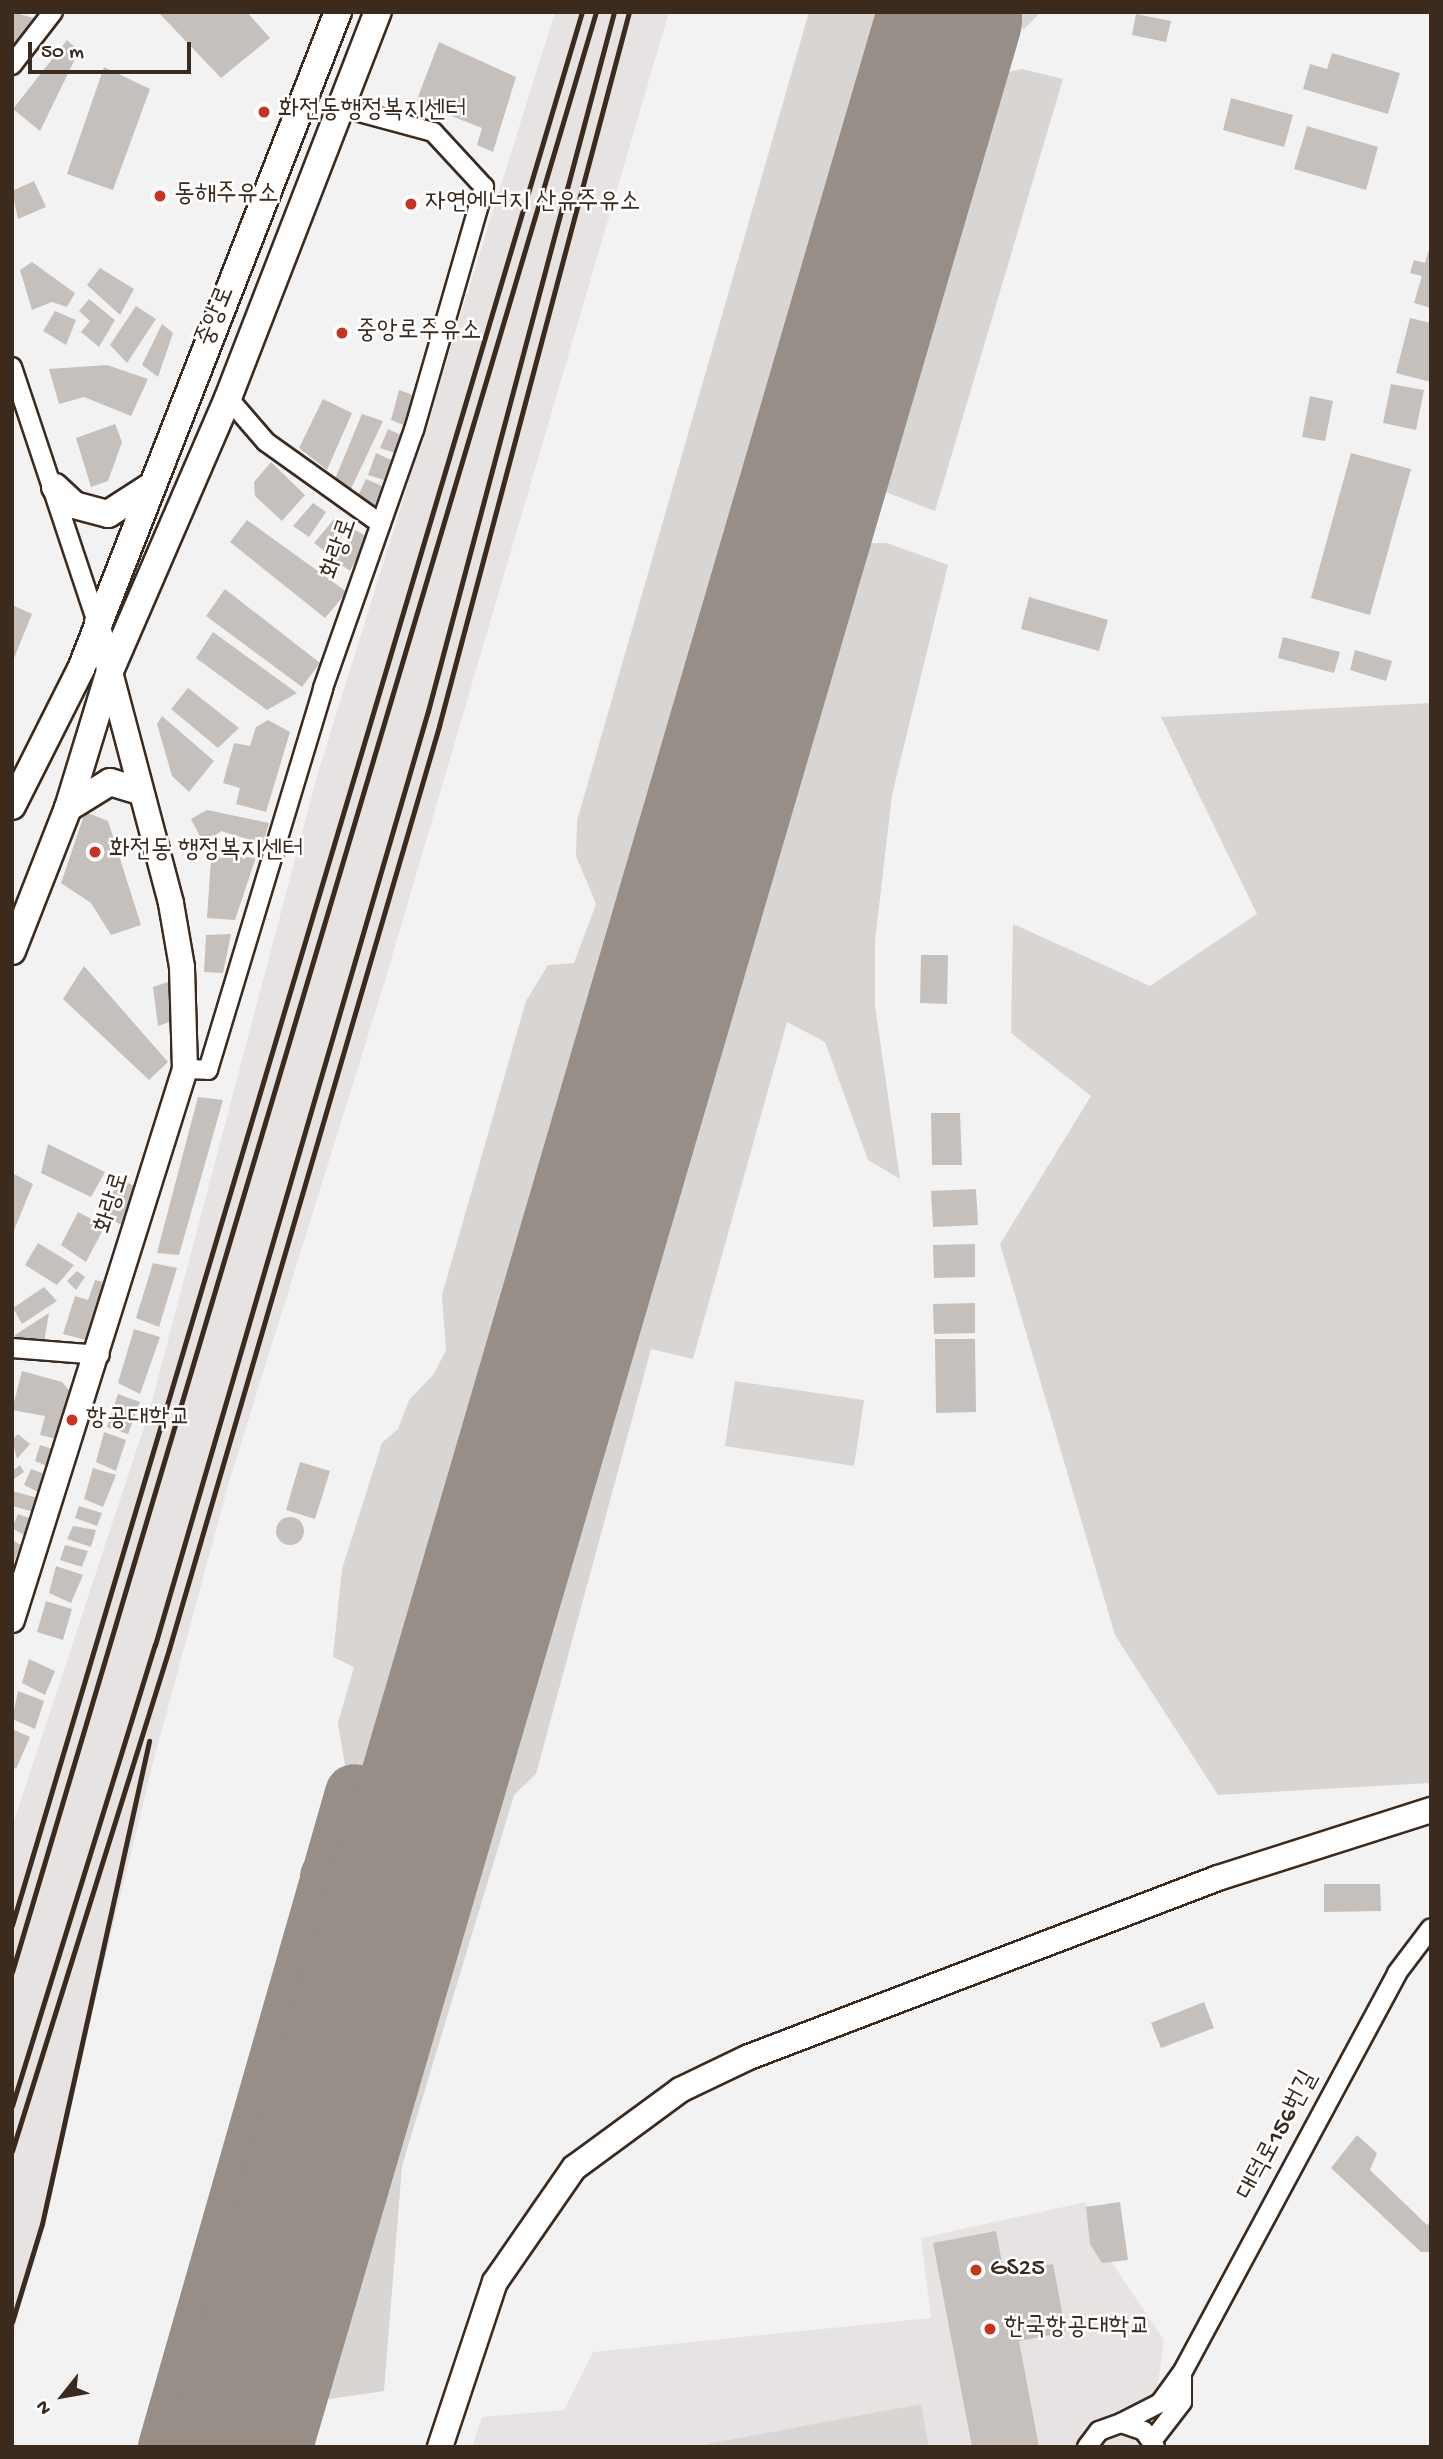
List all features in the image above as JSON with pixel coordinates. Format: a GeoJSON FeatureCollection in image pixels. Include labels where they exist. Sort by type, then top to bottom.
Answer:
{"type":"FeatureCollection","features":[{"type":"Feature","properties":{"kind":"main road","name":"중앙로"},"geometry":{"type":"LineString","coordinates":[[12,806],[81,669],[338,12]]}},
{"type":"Feature","properties":{"kind":"main road","name":"중앙로"},"geometry":{"type":"LineString","coordinates":[[12,951],[68,808],[110,671],[228,398],[378,12]]}},
{"type":"Feature","properties":{"kind":"main road"},"geometry":{"type":"LineString","coordinates":[[55,487],[74,505],[108,513],[150,487]]}},
{"type":"Feature","properties":{"kind":"main road"},"geometry":{"type":"LineString","coordinates":[[68,808],[110,782],[139,791]]}},
{"type":"Feature","properties":{"kind":"street"},"geometry":{"type":"LineString","coordinates":[[12,65],[53,12]]}},
{"type":"Feature","properties":{"kind":"street","name":"화랑로"},"geometry":{"type":"LineString","coordinates":[[185,1069],[208,1070],[323,688],[381,524],[484,187],[433,132],[341,107]]}},
{"type":"Feature","properties":{"kind":"street"},"geometry":{"type":"LineString","coordinates":[[12,367],[55,487],[97,623]]}},
{"type":"Feature","properties":{"kind":"street"},"geometry":{"type":"LineString","coordinates":[[228,398],[266,442],[381,524]]}},
{"type":"Feature","properties":{"kind":"street","name":"화랑로"},"geometry":{"type":"LineString","coordinates":[[12,1620],[100,1355],[185,1069],[180,954],[97,623]]}},
{"type":"Feature","properties":{"kind":"street"},"geometry":{"type":"LineString","coordinates":[[12,1348],[100,1355]]}},
{"type":"Feature","properties":{"kind":"street"},"geometry":{"type":"LineString","coordinates":[[440,2447],[495,2281],[574,2168],[680,2090],[749,2057],[1218,1878],[1430,1810]]}},
{"type":"Feature","properties":{"kind":"street","name":"대덕로156번길"},"geometry":{"type":"LineString","coordinates":[[1182,2373],[1397,1973],[1431,1928]]}},
{"type":"Feature","properties":{"kind":"street"},"geometry":{"type":"LineString","coordinates":[[1087,2447],[1099,2431],[1160,2403],[1182,2373]]}},
{"type":"Feature","properties":{"kind":"street"},"geometry":{"type":"LineString","coordinates":[[1121,2423],[1153,2444],[1182,2402],[1182,2373]]}},
{"type":"Feature","properties":{"kind":"shaded area"},"geometry":{"type":"Polygon","coordinates":[[[555,12],[669,12],[384,984],[229,1482],[153,1763],[12,2340],[12,1827],[149,1412],[317,776],[555,12]]]}},
{"type":"Feature","properties":{"kind":"shaded area"},"geometry":{"type":"Polygon","coordinates":[[[809,12],[919,12],[392,1829],[367,1815],[375,1784],[346,1771],[338,1723],[354,1667],[333,1657],[342,1569],[382,1443],[398,1429],[409,1400],[434,1374],[446,1350],[442,1295],[526,1001],[548,965],[574,963],[596,904],[576,856],[577,821],[809,12]]]}},
{"type":"Feature","properties":{"kind":"shaded area"},"geometry":{"type":"Polygon","coordinates":[[[971,12],[1041,12],[1024,29],[971,12]]]}},
{"type":"Feature","properties":{"kind":"shaded area"},"geometry":{"type":"Polygon","coordinates":[[[1022,69],[1063,79],[935,511],[883,491],[862,455],[862,437],[965,99],[990,76],[1022,69]]]}},
{"type":"Feature","properties":{"kind":"shaded area"},"geometry":{"type":"Polygon","coordinates":[[[867,543],[887,543],[948,565],[892,795],[875,941],[875,1006],[900,1179],[868,1160],[825,1042],[787,1022],[693,1359],[651,1349],[536,1774],[514,1795],[402,2166],[384,2391],[316,2401],[291,2393],[822,577],[830,563],[867,543]]]}},
{"type":"Feature","properties":{"kind":"shaded area"},"geometry":{"type":"Polygon","coordinates":[[[1431,703],[1431,1783],[1218,1795],[1115,1635],[1000,1244],[1091,1096],[1011,1033],[1013,924],[1150,986],[1257,914],[1161,717],[1431,703]]]}},
{"type":"Feature","properties":{"kind":"shaded area"},"geometry":{"type":"Polygon","coordinates":[[[735,1381],[864,1400],[854,1466],[725,1446],[735,1381]]]}},
{"type":"Feature","properties":{"kind":"shaded area","name":"한국항공대학교"},"geometry":{"type":"Polygon","coordinates":[[[1086,2202],[1094,2236],[1164,2340],[1149,2447],[472,2447],[482,2417],[564,2410],[593,2352],[931,2318],[921,2238],[1086,2202]]]}},
{"type":"Feature","properties":{"kind":"shaded area"},"geometry":{"type":"Polygon","coordinates":[[[921,2404],[929,2447],[692,2447],[921,2404]]]}},
{"type":"Feature","properties":{"kind":"building"},"geometry":{"type":"Polygon","coordinates":[[[12,12],[37,19],[15,44],[12,41],[12,12]]]}},
{"type":"Feature","properties":{"kind":"building"},"geometry":{"type":"Polygon","coordinates":[[[158,12],[247,12],[270,38],[221,78],[158,12]]]}},
{"type":"Feature","properties":{"kind":"building"},"geometry":{"type":"Polygon","coordinates":[[[1136,14],[1171,21],[1166,42],[1132,35],[1136,14]]]}},
{"type":"Feature","properties":{"kind":"building"},"geometry":{"type":"Polygon","coordinates":[[[67,40],[79,51],[40,131],[13,109],[67,40]]]}},
{"type":"Feature","properties":{"kind":"building"},"geometry":{"type":"Polygon","coordinates":[[[439,42],[516,77],[493,152],[477,145],[482,128],[416,102],[439,42]]]}},
{"type":"Feature","properties":{"kind":"building"},"geometry":{"type":"Polygon","coordinates":[[[1332,53],[1400,73],[1388,114],[1303,89],[1310,64],[1327,69],[1332,53]]]}},
{"type":"Feature","properties":{"kind":"building"},"geometry":{"type":"Polygon","coordinates":[[[104,67],[150,89],[113,190],[67,174],[104,67]]]}},
{"type":"Feature","properties":{"kind":"building"},"geometry":{"type":"Polygon","coordinates":[[[1231,98],[1293,115],[1284,147],[1223,130],[1231,98]]]}},
{"type":"Feature","properties":{"kind":"building"},"geometry":{"type":"Polygon","coordinates":[[[1307,126],[1378,147],[1366,190],[1294,169],[1307,126]]]}},
{"type":"Feature","properties":{"kind":"building"},"geometry":{"type":"Polygon","coordinates":[[[34,181],[46,207],[18,219],[12,191],[34,181]]]}},
{"type":"Feature","properties":{"kind":"building"},"geometry":{"type":"Polygon","coordinates":[[[1431,243],[1431,308],[1414,303],[1422,276],[1410,273],[1414,260],[1425,263],[1431,243]]]}},
{"type":"Feature","properties":{"kind":"building"},"geometry":{"type":"Polygon","coordinates":[[[32,262],[75,293],[67,307],[52,302],[32,310],[20,270],[32,262]]]}},
{"type":"Feature","properties":{"kind":"building"},"geometry":{"type":"Polygon","coordinates":[[[100,268],[134,289],[120,315],[87,285],[100,268]]]}},
{"type":"Feature","properties":{"kind":"building"},"geometry":{"type":"Polygon","coordinates":[[[89,299],[115,320],[99,347],[81,332],[90,321],[79,311],[89,299]]]}},
{"type":"Feature","properties":{"kind":"building"},"geometry":{"type":"Polygon","coordinates":[[[136,306],[156,319],[127,363],[110,345],[136,306]]]}},
{"type":"Feature","properties":{"kind":"building"},"geometry":{"type":"Polygon","coordinates":[[[55,311],[76,320],[66,345],[43,331],[55,311]]]}},
{"type":"Feature","properties":{"kind":"building"},"geometry":{"type":"Polygon","coordinates":[[[1410,318],[1431,323],[1431,382],[1396,373],[1410,318]]]}},
{"type":"Feature","properties":{"kind":"building"},"geometry":{"type":"Polygon","coordinates":[[[162,324],[173,333],[158,377],[142,365],[162,324]]]}},
{"type":"Feature","properties":{"kind":"building"},"geometry":{"type":"Polygon","coordinates":[[[107,365],[148,379],[131,416],[84,397],[59,404],[49,369],[107,365]]]}},
{"type":"Feature","properties":{"kind":"building"},"geometry":{"type":"Polygon","coordinates":[[[1391,384],[1424,390],[1416,430],[1383,423],[1391,384]]]}},
{"type":"Feature","properties":{"kind":"building"},"geometry":{"type":"Polygon","coordinates":[[[399,390],[413,395],[406,426],[391,420],[399,390]]]}},
{"type":"Feature","properties":{"kind":"building"},"geometry":{"type":"Polygon","coordinates":[[[1310,396],[1333,401],[1325,441],[1302,437],[1310,396]]]}},
{"type":"Feature","properties":{"kind":"building"},"geometry":{"type":"Polygon","coordinates":[[[323,399],[352,413],[327,470],[299,448],[323,399]]]}},
{"type":"Feature","properties":{"kind":"building"},"geometry":{"type":"Polygon","coordinates":[[[362,414],[383,421],[350,491],[335,479],[362,414]]]}},
{"type":"Feature","properties":{"kind":"building"},"geometry":{"type":"Polygon","coordinates":[[[115,424],[122,442],[108,481],[91,487],[76,438],[115,424]]]}},
{"type":"Feature","properties":{"kind":"building"},"geometry":{"type":"Polygon","coordinates":[[[388,429],[401,435],[395,453],[380,448],[388,429]]]}},
{"type":"Feature","properties":{"kind":"building"},"geometry":{"type":"Polygon","coordinates":[[[376,453],[391,460],[384,480],[368,475],[376,453]]]}},
{"type":"Feature","properties":{"kind":"building"},"geometry":{"type":"Polygon","coordinates":[[[1351,453],[1411,469],[1370,615],[1311,598],[1351,453]]]}},
{"type":"Feature","properties":{"kind":"building"},"geometry":{"type":"Polygon","coordinates":[[[271,462],[305,495],[282,521],[255,496],[254,482],[271,462]]]}},
{"type":"Feature","properties":{"kind":"building"},"geometry":{"type":"Polygon","coordinates":[[[366,479],[382,486],[374,507],[358,496],[366,479]]]}},
{"type":"Feature","properties":{"kind":"building"},"geometry":{"type":"Polygon","coordinates":[[[313,503],[326,512],[309,537],[293,526],[313,503]]]}},
{"type":"Feature","properties":{"kind":"building"},"geometry":{"type":"Polygon","coordinates":[[[335,518],[349,527],[328,554],[314,543],[335,518]]]}},
{"type":"Feature","properties":{"kind":"building"},"geometry":{"type":"Polygon","coordinates":[[[247,520],[347,592],[325,618],[230,542],[247,520]]]}},
{"type":"Feature","properties":{"kind":"building"},"geometry":{"type":"Polygon","coordinates":[[[355,530],[368,537],[350,571],[334,560],[355,530]]]}},
{"type":"Feature","properties":{"kind":"building"},"geometry":{"type":"Polygon","coordinates":[[[225,589],[320,663],[302,687],[206,616],[225,589]]]}},
{"type":"Feature","properties":{"kind":"building"},"geometry":{"type":"Polygon","coordinates":[[[1029,597],[1108,620],[1099,651],[1021,629],[1029,597]]]}},
{"type":"Feature","properties":{"kind":"building"},"geometry":{"type":"Polygon","coordinates":[[[12,605],[32,614],[12,663],[12,605]]]}},
{"type":"Feature","properties":{"kind":"building"},"geometry":{"type":"Polygon","coordinates":[[[213,632],[297,693],[267,710],[196,658],[213,632]]]}},
{"type":"Feature","properties":{"kind":"building"},"geometry":{"type":"Polygon","coordinates":[[[1283,637],[1340,652],[1334,673],[1278,658],[1283,637]]]}},
{"type":"Feature","properties":{"kind":"building"},"geometry":{"type":"Polygon","coordinates":[[[1355,650],[1392,661],[1386,681],[1350,670],[1355,650]]]}},
{"type":"Feature","properties":{"kind":"building"},"geometry":{"type":"Polygon","coordinates":[[[188,688],[239,728],[218,748],[171,709],[188,688]]]}},
{"type":"Feature","properties":{"kind":"building"},"geometry":{"type":"Polygon","coordinates":[[[162,716],[214,761],[189,792],[172,776],[157,724],[162,716]]]}},
{"type":"Feature","properties":{"kind":"building"},"geometry":{"type":"Polygon","coordinates":[[[268,720],[290,732],[266,812],[236,804],[240,788],[223,783],[234,743],[250,746],[256,727],[268,720]]]}},
{"type":"Feature","properties":{"kind":"building"},"geometry":{"type":"Polygon","coordinates":[[[207,810],[269,823],[263,844],[221,831],[204,844],[191,819],[207,810]]]}},
{"type":"Feature","properties":{"kind":"building","name":"화전동 행정복지센터"},"geometry":{"type":"Polygon","coordinates":[[[85,812],[108,821],[141,925],[111,935],[91,903],[61,883],[85,812]]]}},
{"type":"Feature","properties":{"kind":"building"},"geometry":{"type":"Polygon","coordinates":[[[256,857],[235,920],[207,918],[211,858],[256,857]]]}},
{"type":"Feature","properties":{"kind":"building"},"geometry":{"type":"Polygon","coordinates":[[[231,934],[223,973],[204,972],[206,935],[231,934]]]}},
{"type":"Feature","properties":{"kind":"building"},"geometry":{"type":"Polygon","coordinates":[[[921,955],[948,955],[947,1004],[920,1003],[921,955]]]}},
{"type":"Feature","properties":{"kind":"building"},"geometry":{"type":"Polygon","coordinates":[[[84,966],[168,1062],[149,1080],[63,999],[84,966]]]}},
{"type":"Feature","properties":{"kind":"building"},"geometry":{"type":"Polygon","coordinates":[[[168,982],[175,1020],[158,1026],[153,987],[168,982]]]}},
{"type":"Feature","properties":{"kind":"building"},"geometry":{"type":"Polygon","coordinates":[[[198,1097],[223,1100],[179,1255],[157,1253],[198,1097]]]}},
{"type":"Feature","properties":{"kind":"building"},"geometry":{"type":"Polygon","coordinates":[[[931,1113],[960,1113],[962,1165],[932,1165],[931,1113]]]}},
{"type":"Feature","properties":{"kind":"building"},"geometry":{"type":"Polygon","coordinates":[[[48,1144],[105,1172],[91,1197],[41,1173],[48,1144]]]}},
{"type":"Feature","properties":{"kind":"building"},"geometry":{"type":"Polygon","coordinates":[[[12,1173],[33,1184],[12,1235],[12,1173]]]}},
{"type":"Feature","properties":{"kind":"building"},"geometry":{"type":"Polygon","coordinates":[[[121,1180],[135,1186],[124,1226],[99,1214],[121,1180]]]}},
{"type":"Feature","properties":{"kind":"building"},"geometry":{"type":"Polygon","coordinates":[[[976,1189],[978,1225],[933,1227],[931,1191],[976,1189]]]}},
{"type":"Feature","properties":{"kind":"building"},"geometry":{"type":"Polygon","coordinates":[[[78,1212],[105,1226],[86,1262],[61,1245],[78,1212]]]}},
{"type":"Feature","properties":{"kind":"building"},"geometry":{"type":"Polygon","coordinates":[[[38,1243],[74,1265],[57,1285],[25,1265],[38,1243]]]}},
{"type":"Feature","properties":{"kind":"building"},"geometry":{"type":"Polygon","coordinates":[[[975,1244],[975,1277],[934,1278],[933,1245],[975,1244]]]}},
{"type":"Feature","properties":{"kind":"building"},"geometry":{"type":"Polygon","coordinates":[[[153,1263],[177,1268],[159,1327],[136,1318],[153,1263]]]}},
{"type":"Feature","properties":{"kind":"building"},"geometry":{"type":"Polygon","coordinates":[[[77,1271],[85,1277],[76,1290],[67,1281],[77,1271]]]}},
{"type":"Feature","properties":{"kind":"building"},"geometry":{"type":"Polygon","coordinates":[[[95,1280],[107,1283],[86,1340],[63,1334],[75,1296],[88,1300],[95,1280]]]}},
{"type":"Feature","properties":{"kind":"building"},"geometry":{"type":"Polygon","coordinates":[[[44,1287],[57,1301],[22,1324],[13,1308],[44,1287]]]}},
{"type":"Feature","properties":{"kind":"building"},"geometry":{"type":"Polygon","coordinates":[[[975,1303],[975,1333],[934,1334],[933,1304],[975,1303]]]}},
{"type":"Feature","properties":{"kind":"building"},"geometry":{"type":"Polygon","coordinates":[[[49,1313],[44,1342],[15,1343],[15,1335],[49,1313]]]}},
{"type":"Feature","properties":{"kind":"building"},"geometry":{"type":"Polygon","coordinates":[[[134,1329],[160,1337],[140,1394],[118,1383],[134,1329]]]}},
{"type":"Feature","properties":{"kind":"building"},"geometry":{"type":"Polygon","coordinates":[[[935,1339],[975,1339],[976,1412],[936,1413],[935,1339]]]}},
{"type":"Feature","properties":{"kind":"building"},"geometry":{"type":"Polygon","coordinates":[[[22,1371],[62,1382],[73,1395],[60,1440],[40,1435],[45,1416],[12,1410],[22,1371]]]}},
{"type":"Feature","properties":{"kind":"building"},"geometry":{"type":"Polygon","coordinates":[[[118,1394],[140,1402],[128,1434],[107,1427],[118,1394]]]}},
{"type":"Feature","properties":{"kind":"building"},"geometry":{"type":"Polygon","coordinates":[[[104,1432],[126,1440],[116,1471],[96,1462],[104,1432]]]}},
{"type":"Feature","properties":{"kind":"building"},"geometry":{"type":"Polygon","coordinates":[[[18,1434],[30,1444],[17,1459],[12,1440],[18,1434]]]}},
{"type":"Feature","properties":{"kind":"building"},"geometry":{"type":"Polygon","coordinates":[[[40,1445],[53,1449],[47,1466],[35,1461],[40,1445]]]}},
{"type":"Feature","properties":{"kind":"building"},"geometry":{"type":"Polygon","coordinates":[[[300,1462],[330,1471],[315,1519],[286,1510],[300,1462]]]}},
{"type":"Feature","properties":{"kind":"building"},"geometry":{"type":"Polygon","coordinates":[[[20,1465],[24,1472],[14,1479],[12,1471],[20,1465]]]}},
{"type":"Feature","properties":{"kind":"building"},"geometry":{"type":"Polygon","coordinates":[[[93,1468],[116,1475],[103,1507],[84,1499],[93,1468]]]}},
{"type":"Feature","properties":{"kind":"building"},"geometry":{"type":"Polygon","coordinates":[[[31,1469],[45,1474],[38,1492],[24,1485],[31,1469]]]}},
{"type":"Feature","properties":{"kind":"building"},"geometry":{"type":"Polygon","coordinates":[[[12,1491],[38,1498],[34,1512],[12,1506],[12,1491]]]}},
{"type":"Feature","properties":{"kind":"building"},"geometry":{"type":"Polygon","coordinates":[[[79,1506],[102,1513],[97,1526],[75,1518],[79,1506]]]}},
{"type":"Feature","properties":{"kind":"building"},"geometry":{"type":"Polygon","coordinates":[[[18,1514],[32,1519],[24,1535],[12,1528],[18,1514]]]}},
{"type":"Feature","properties":{"kind":"building"},"geometry":{"type":"Polygon","coordinates":[[[290,1517],[300,1521],[304,1531],[300,1541],[290,1545],[280,1541],[276,1531],[280,1521],[290,1517]]]}},
{"type":"Feature","properties":{"kind":"building"},"geometry":{"type":"Polygon","coordinates":[[[73,1526],[96,1530],[91,1547],[67,1539],[73,1526]]]}},
{"type":"Feature","properties":{"kind":"building"},"geometry":{"type":"Polygon","coordinates":[[[12,1540],[21,1545],[12,1566],[12,1540]]]}},
{"type":"Feature","properties":{"kind":"building"},"geometry":{"type":"Polygon","coordinates":[[[65,1545],[88,1551],[82,1567],[60,1560],[65,1545]]]}},
{"type":"Feature","properties":{"kind":"building"},"geometry":{"type":"Polygon","coordinates":[[[56,1566],[83,1575],[71,1603],[49,1593],[56,1566]]]}},
{"type":"Feature","properties":{"kind":"building"},"geometry":{"type":"Polygon","coordinates":[[[46,1601],[72,1609],[63,1640],[37,1632],[46,1601]]]}},
{"type":"Feature","properties":{"kind":"building"},"geometry":{"type":"Polygon","coordinates":[[[29,1659],[55,1671],[45,1695],[22,1683],[29,1659]]]}},
{"type":"Feature","properties":{"kind":"building"},"geometry":{"type":"Polygon","coordinates":[[[18,1691],[44,1701],[35,1729],[12,1719],[18,1691]]]}},
{"type":"Feature","properties":{"kind":"building"},"geometry":{"type":"Polygon","coordinates":[[[12,1729],[30,1737],[16,1769],[12,1766],[12,1729]]]}},
{"type":"Feature","properties":{"kind":"building"},"geometry":{"type":"Polygon","coordinates":[[[1324,1884],[1380,1884],[1381,1911],[1324,1912],[1324,1884]]]}},
{"type":"Feature","properties":{"kind":"building"},"geometry":{"type":"Polygon","coordinates":[[[1204,2002],[1214,2028],[1161,2048],[1151,2023],[1204,2002]]]}},
{"type":"Feature","properties":{"kind":"building"},"geometry":{"type":"Polygon","coordinates":[[[1357,2135],[1377,2153],[1370,2170],[1427,2225],[1431,2221],[1431,2252],[1421,2252],[1331,2168],[1357,2135]]]}},
{"type":"Feature","properties":{"kind":"building"},"geometry":{"type":"Polygon","coordinates":[[[1120,2202],[1128,2260],[1102,2263],[1090,2244],[1086,2207],[1120,2202]]]}},
{"type":"Feature","properties":{"kind":"building"},"geometry":{"type":"Polygon","coordinates":[[[996,2231],[1004,2273],[1053,2264],[1066,2332],[1019,2341],[1039,2447],[972,2447],[933,2243],[996,2231]]]}},
{"type":"Feature","properties":{"kind":"taxiway"},"geometry":{"type":"LineString","coordinates":[[167,2447],[354,1793]]}},
{"type":"Feature","properties":{"kind":"taxiway"},"geometry":{"type":"LineString","coordinates":[[329,1877],[359,1860],[398,1858],[417,1837]]}},
{"type":"Feature","properties":{"kind":"runway"},"geometry":{"type":"LineString","coordinates":[[238,2447],[949,17]]}},
{"type":"Feature","properties":{"kind":"railway"},"geometry":{"type":"LineString","coordinates":[[12,1925],[582,12]]}},
{"type":"Feature","properties":{"kind":"railway"},"geometry":{"type":"LineString","coordinates":[[12,1972],[596,12]]}},
{"type":"Feature","properties":{"kind":"railway"},"geometry":{"type":"LineString","coordinates":[[12,2106],[155,1645],[428,711],[614,12]]}},
{"type":"Feature","properties":{"kind":"railway"},"geometry":{"type":"LineString","coordinates":[[12,2151],[169,1649],[439,726],[629,12]]}},
{"type":"Feature","properties":{"kind":"railway"},"geometry":{"type":"LineString","coordinates":[[12,2322],[42,2224],[149,1741]]}},
{"type":"Feature","properties":{"kind":"place","name":"화전동행정복지센터"},"geometry":{"type":"Point","coordinates":[264,112]}},
{"type":"Feature","properties":{"kind":"place","name":"동해주유소"},"geometry":{"type":"Point","coordinates":[160,196]}},
{"type":"Feature","properties":{"kind":"place","name":"자연에너지 산유주유소"},"geometry":{"type":"Point","coordinates":[411,204]}},
{"type":"Feature","properties":{"kind":"place","name":"중앙로주유소"},"geometry":{"type":"Point","coordinates":[342,333]}},
{"type":"Feature","properties":{"kind":"place","name":"화전동 행정복지센터"},"geometry":{"type":"Point","coordinates":[95,852]}},
{"type":"Feature","properties":{"kind":"place","name":"항공대학교"},"geometry":{"type":"Point","coordinates":[72,1420]}},
{"type":"Feature","properties":{"kind":"place","name":"GS25"},"geometry":{"type":"Point","coordinates":[976,2270]}},
{"type":"Feature","properties":{"kind":"place","name":"한국항공대학교"},"geometry":{"type":"Point","coordinates":[990,2329]}}]}
